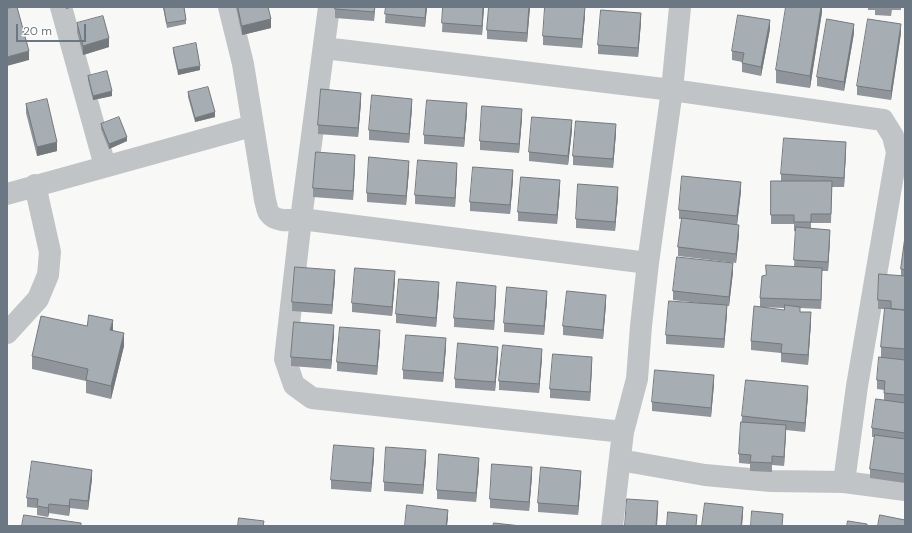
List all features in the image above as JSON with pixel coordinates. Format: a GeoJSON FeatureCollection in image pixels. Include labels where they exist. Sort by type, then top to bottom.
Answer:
{"type":"FeatureCollection","features":[{"type":"Feature","properties":{"kind":"street"},"geometry":{"type":"LineString","coordinates":[[61,7],[105,166]]}},
{"type":"Feature","properties":{"kind":"street"},"geometry":{"type":"LineString","coordinates":[[229,7],[243,64],[265,200],[269,212],[277,219],[287,220],[301,218],[648,262]]}},
{"type":"Feature","properties":{"kind":"street"},"geometry":{"type":"LineString","coordinates":[[329,7],[301,218],[285,359],[294,385],[312,398],[623,432]]}},
{"type":"Feature","properties":{"kind":"street"},"geometry":{"type":"LineString","coordinates":[[612,526],[623,432],[637,379],[648,262],[672,90],[680,7]]}},
{"type":"Feature","properties":{"kind":"street"},"geometry":{"type":"LineString","coordinates":[[324,48],[672,90],[883,120],[893,136],[898,152],[857,386],[844,482]]}},
{"type":"Feature","properties":{"kind":"street"},"geometry":{"type":"LineString","coordinates":[[7,194],[252,126]]}},
{"type":"Feature","properties":{"kind":"street"},"geometry":{"type":"LineString","coordinates":[[7,333],[38,298],[48,275],[50,252],[35,186]]}},
{"type":"Feature","properties":{"kind":"street"},"geometry":{"type":"LineString","coordinates":[[620,460],[705,475],[771,481],[844,482],[905,490]]}},
{"type":"Feature","properties":{"kind":"building"},"geometry":{"type":"Polygon","coordinates":[[[17,7],[29,51],[7,57],[7,9],[17,7]]]}},
{"type":"Feature","properties":{"kind":"building"},"geometry":{"type":"Polygon","coordinates":[[[164,7],[184,7],[186,20],[167,23],[164,7]]]}},
{"type":"Feature","properties":{"kind":"building"},"geometry":{"type":"Polygon","coordinates":[[[238,7],[268,7],[271,19],[242,26],[238,7]]]}},
{"type":"Feature","properties":{"kind":"building"},"geometry":{"type":"Polygon","coordinates":[[[335,7],[375,7],[374,12],[335,9],[335,7]]]}},
{"type":"Feature","properties":{"kind":"building"},"geometry":{"type":"Polygon","coordinates":[[[386,7],[426,7],[425,18],[385,14],[386,7]]]}},
{"type":"Feature","properties":{"kind":"building"},"geometry":{"type":"Polygon","coordinates":[[[443,7],[483,7],[482,26],[442,23],[443,7]]]}},
{"type":"Feature","properties":{"kind":"building"},"geometry":{"type":"Polygon","coordinates":[[[489,7],[529,7],[527,33],[487,30],[489,7]]]}},
{"type":"Feature","properties":{"kind":"building"},"geometry":{"type":"Polygon","coordinates":[[[545,7],[585,7],[582,39],[543,36],[545,7]]]}},
{"type":"Feature","properties":{"kind":"building"},"geometry":{"type":"Polygon","coordinates":[[[786,7],[821,7],[810,76],[776,70],[786,7]]]}},
{"type":"Feature","properties":{"kind":"building"},"geometry":{"type":"Polygon","coordinates":[[[601,10],[641,13],[638,48],[598,45],[601,10]]]}},
{"type":"Feature","properties":{"kind":"building"},"geometry":{"type":"Polygon","coordinates":[[[738,15],[770,20],[761,67],[742,63],[744,53],[732,51],[738,15]]]}},
{"type":"Feature","properties":{"kind":"building"},"geometry":{"type":"Polygon","coordinates":[[[103,16],[109,38],[83,46],[77,23],[103,16]]]}},
{"type":"Feature","properties":{"kind":"building"},"geometry":{"type":"Polygon","coordinates":[[[827,19],[854,24],[844,82],[817,77],[827,19]]]}},
{"type":"Feature","properties":{"kind":"building"},"geometry":{"type":"Polygon","coordinates":[[[868,19],[901,24],[891,91],[857,86],[868,19]]]}},
{"type":"Feature","properties":{"kind":"building"},"geometry":{"type":"Polygon","coordinates":[[[196,43],[200,66],[178,70],[173,48],[196,43]]]}},
{"type":"Feature","properties":{"kind":"building"},"geometry":{"type":"Polygon","coordinates":[[[107,71],[112,91],[93,96],[88,76],[107,71]]]}},
{"type":"Feature","properties":{"kind":"building"},"geometry":{"type":"Polygon","coordinates":[[[208,87],[215,112],[195,118],[188,92],[208,87]]]}},
{"type":"Feature","properties":{"kind":"building"},"geometry":{"type":"Polygon","coordinates":[[[321,89],[361,93],[358,128],[318,125],[321,89]]]}},
{"type":"Feature","properties":{"kind":"building"},"geometry":{"type":"Polygon","coordinates":[[[372,95],[412,99],[409,134],[369,130],[372,95]]]}},
{"type":"Feature","properties":{"kind":"building"},"geometry":{"type":"Polygon","coordinates":[[[47,99],[57,142],[37,147],[26,104],[47,99]]]}},
{"type":"Feature","properties":{"kind":"building"},"geometry":{"type":"Polygon","coordinates":[[[427,100],[467,103],[464,138],[424,135],[427,100]]]}},
{"type":"Feature","properties":{"kind":"building"},"geometry":{"type":"Polygon","coordinates":[[[482,106],[522,109],[519,144],[480,141],[482,106]]]}},
{"type":"Feature","properties":{"kind":"building"},"geometry":{"type":"Polygon","coordinates":[[[119,117],[127,137],[109,144],[101,124],[119,117]]]}},
{"type":"Feature","properties":{"kind":"building"},"geometry":{"type":"Polygon","coordinates":[[[532,117],[572,120],[568,156],[529,152],[532,117]]]}},
{"type":"Feature","properties":{"kind":"building"},"geometry":{"type":"Polygon","coordinates":[[[576,121],[616,124],[613,159],[573,156],[576,121]]]}},
{"type":"Feature","properties":{"kind":"building"},"geometry":{"type":"Polygon","coordinates":[[[784,138],[846,142],[844,178],[781,174],[784,138]]]}},
{"type":"Feature","properties":{"kind":"building"},"geometry":{"type":"Polygon","coordinates":[[[316,152],[355,155],[353,191],[313,188],[316,152]]]}},
{"type":"Feature","properties":{"kind":"building"},"geometry":{"type":"Polygon","coordinates":[[[369,157],[409,161],[406,196],[367,193],[369,157]]]}},
{"type":"Feature","properties":{"kind":"building"},"geometry":{"type":"Polygon","coordinates":[[[418,160],[457,163],[455,198],[415,195],[418,160]]]}},
{"type":"Feature","properties":{"kind":"building"},"geometry":{"type":"Polygon","coordinates":[[[473,167],[513,170],[510,205],[470,202],[473,167]]]}},
{"type":"Feature","properties":{"kind":"building"},"geometry":{"type":"Polygon","coordinates":[[[682,176],[741,182],[737,216],[679,210],[682,176]]]}},
{"type":"Feature","properties":{"kind":"building"},"geometry":{"type":"Polygon","coordinates":[[[521,177],[560,180],[557,215],[518,212],[521,177]]]}},
{"type":"Feature","properties":{"kind":"building"},"geometry":{"type":"Polygon","coordinates":[[[771,181],[832,181],[831,214],[811,214],[811,222],[794,222],[794,215],[771,215],[771,181]]]}},
{"type":"Feature","properties":{"kind":"building"},"geometry":{"type":"Polygon","coordinates":[[[578,184],[618,187],[615,222],[576,219],[578,184]]]}},
{"type":"Feature","properties":{"kind":"building"},"geometry":{"type":"Polygon","coordinates":[[[682,218],[739,225],[736,254],[678,247],[682,218]]]}},
{"type":"Feature","properties":{"kind":"building"},"geometry":{"type":"Polygon","coordinates":[[[796,227],[830,230],[828,262],[794,260],[796,227]]]}},
{"type":"Feature","properties":{"kind":"building"},"geometry":{"type":"Polygon","coordinates":[[[905,237],[905,270],[901,269],[905,237]]]}},
{"type":"Feature","properties":{"kind":"building"},"geometry":{"type":"Polygon","coordinates":[[[677,257],[733,263],[729,297],[673,291],[677,257]]]}},
{"type":"Feature","properties":{"kind":"building"},"geometry":{"type":"Polygon","coordinates":[[[766,265],[822,268],[821,300],[760,298],[762,276],[766,275],[766,265]]]}},
{"type":"Feature","properties":{"kind":"building"},"geometry":{"type":"Polygon","coordinates":[[[295,267],[335,270],[332,305],[292,302],[295,267]]]}},
{"type":"Feature","properties":{"kind":"building"},"geometry":{"type":"Polygon","coordinates":[[[355,268],[395,271],[392,307],[352,303],[355,268]]]}},
{"type":"Feature","properties":{"kind":"building"},"geometry":{"type":"Polygon","coordinates":[[[879,274],[905,276],[905,310],[891,309],[891,301],[878,300],[879,274]]]}},
{"type":"Feature","properties":{"kind":"building"},"geometry":{"type":"Polygon","coordinates":[[[399,279],[439,282],[436,318],[396,314],[399,279]]]}},
{"type":"Feature","properties":{"kind":"building"},"geometry":{"type":"Polygon","coordinates":[[[457,282],[496,286],[494,321],[454,318],[457,282]]]}},
{"type":"Feature","properties":{"kind":"building"},"geometry":{"type":"Polygon","coordinates":[[[507,287],[547,291],[544,326],[504,323],[507,287]]]}},
{"type":"Feature","properties":{"kind":"building"},"geometry":{"type":"Polygon","coordinates":[[[567,291],[606,295],[603,330],[563,326],[567,291]]]}},
{"type":"Feature","properties":{"kind":"building"},"geometry":{"type":"Polygon","coordinates":[[[669,301],[727,305],[724,339],[666,335],[669,301]]]}},
{"type":"Feature","properties":{"kind":"building"},"geometry":{"type":"Polygon","coordinates":[[[785,305],[800,307],[800,312],[811,312],[808,355],[781,353],[782,344],[751,341],[754,306],[784,310],[785,305]]]}},
{"type":"Feature","properties":{"kind":"building"},"geometry":{"type":"Polygon","coordinates":[[[885,308],[905,310],[905,349],[881,347],[885,308]]]}},
{"type":"Feature","properties":{"kind":"building"},"geometry":{"type":"Polygon","coordinates":[[[89,315],[113,320],[110,330],[124,333],[111,386],[86,380],[88,369],[32,356],[41,316],[87,326],[89,315]]]}},
{"type":"Feature","properties":{"kind":"building"},"geometry":{"type":"Polygon","coordinates":[[[294,322],[334,325],[331,360],[291,357],[294,322]]]}},
{"type":"Feature","properties":{"kind":"building"},"geometry":{"type":"Polygon","coordinates":[[[340,327],[380,330],[377,366],[337,362],[340,327]]]}},
{"type":"Feature","properties":{"kind":"building"},"geometry":{"type":"Polygon","coordinates":[[[406,335],[446,338],[443,373],[403,370],[406,335]]]}},
{"type":"Feature","properties":{"kind":"building"},"geometry":{"type":"Polygon","coordinates":[[[458,343],[498,347],[495,382],[455,379],[458,343]]]}},
{"type":"Feature","properties":{"kind":"building"},"geometry":{"type":"Polygon","coordinates":[[[503,345],[542,349],[539,384],[499,381],[503,345]]]}},
{"type":"Feature","properties":{"kind":"building"},"geometry":{"type":"Polygon","coordinates":[[[553,354],[592,357],[590,392],[550,389],[553,354]]]}},
{"type":"Feature","properties":{"kind":"building"},"geometry":{"type":"Polygon","coordinates":[[[879,357],[905,360],[905,395],[884,393],[885,381],[877,380],[879,357]]]}},
{"type":"Feature","properties":{"kind":"building"},"geometry":{"type":"Polygon","coordinates":[[[655,370],[714,375],[711,408],[652,402],[655,370]]]}},
{"type":"Feature","properties":{"kind":"building"},"geometry":{"type":"Polygon","coordinates":[[[746,380],[808,386],[805,423],[742,416],[746,380]]]}},
{"type":"Feature","properties":{"kind":"building"},"geometry":{"type":"Polygon","coordinates":[[[876,399],[905,403],[905,433],[872,428],[876,399]]]}},
{"type":"Feature","properties":{"kind":"building"},"geometry":{"type":"Polygon","coordinates":[[[741,422],[786,425],[784,457],[772,456],[772,463],[750,462],[751,455],[739,454],[741,422]]]}},
{"type":"Feature","properties":{"kind":"building"},"geometry":{"type":"Polygon","coordinates":[[[875,435],[905,439],[905,474],[870,469],[875,435]]]}},
{"type":"Feature","properties":{"kind":"building"},"geometry":{"type":"Polygon","coordinates":[[[334,445],[374,448],[371,483],[331,480],[334,445]]]}},
{"type":"Feature","properties":{"kind":"building"},"geometry":{"type":"Polygon","coordinates":[[[386,447],[426,450],[423,485],[384,482],[386,447]]]}},
{"type":"Feature","properties":{"kind":"building"},"geometry":{"type":"Polygon","coordinates":[[[439,454],[479,458],[476,493],[437,490],[439,454]]]}},
{"type":"Feature","properties":{"kind":"building"},"geometry":{"type":"Polygon","coordinates":[[[32,461],[92,470],[88,501],[70,499],[69,506],[49,504],[48,508],[37,506],[38,499],[27,498],[32,461]]]}},
{"type":"Feature","properties":{"kind":"building"},"geometry":{"type":"Polygon","coordinates":[[[492,464],[532,467],[529,502],[490,499],[492,464]]]}},
{"type":"Feature","properties":{"kind":"building"},"geometry":{"type":"Polygon","coordinates":[[[541,467],[581,471],[578,506],[538,503],[541,467]]]}},
{"type":"Feature","properties":{"kind":"building"},"geometry":{"type":"Polygon","coordinates":[[[627,499],[658,501],[656,526],[625,526],[627,499]]]}},
{"type":"Feature","properties":{"kind":"building"},"geometry":{"type":"Polygon","coordinates":[[[705,503],[743,507],[741,526],[702,526],[705,503]]]}},
{"type":"Feature","properties":{"kind":"building"},"geometry":{"type":"Polygon","coordinates":[[[407,505],[448,510],[446,526],[405,526],[407,505]]]}},
{"type":"Feature","properties":{"kind":"building"},"geometry":{"type":"Polygon","coordinates":[[[752,511],[783,514],[782,526],[751,526],[752,511]]]}},
{"type":"Feature","properties":{"kind":"building"},"geometry":{"type":"Polygon","coordinates":[[[668,512],[697,515],[696,526],[667,526],[668,512]]]}},
{"type":"Feature","properties":{"kind":"building"},"geometry":{"type":"Polygon","coordinates":[[[24,515],[81,523],[81,526],[22,526],[24,515]]]}},
{"type":"Feature","properties":{"kind":"building"},"geometry":{"type":"Polygon","coordinates":[[[880,515],[905,520],[905,526],[878,526],[880,515]]]}},
{"type":"Feature","properties":{"kind":"building"},"geometry":{"type":"Polygon","coordinates":[[[239,518],[264,521],[263,526],[238,526],[239,518]]]}},
{"type":"Feature","properties":{"kind":"building"},"geometry":{"type":"Polygon","coordinates":[[[848,521],[867,524],[867,526],[847,526],[848,521]]]}},
{"type":"Feature","properties":{"kind":"building"},"geometry":{"type":"Polygon","coordinates":[[[494,523],[521,526],[493,526],[494,523]]]}}]}
